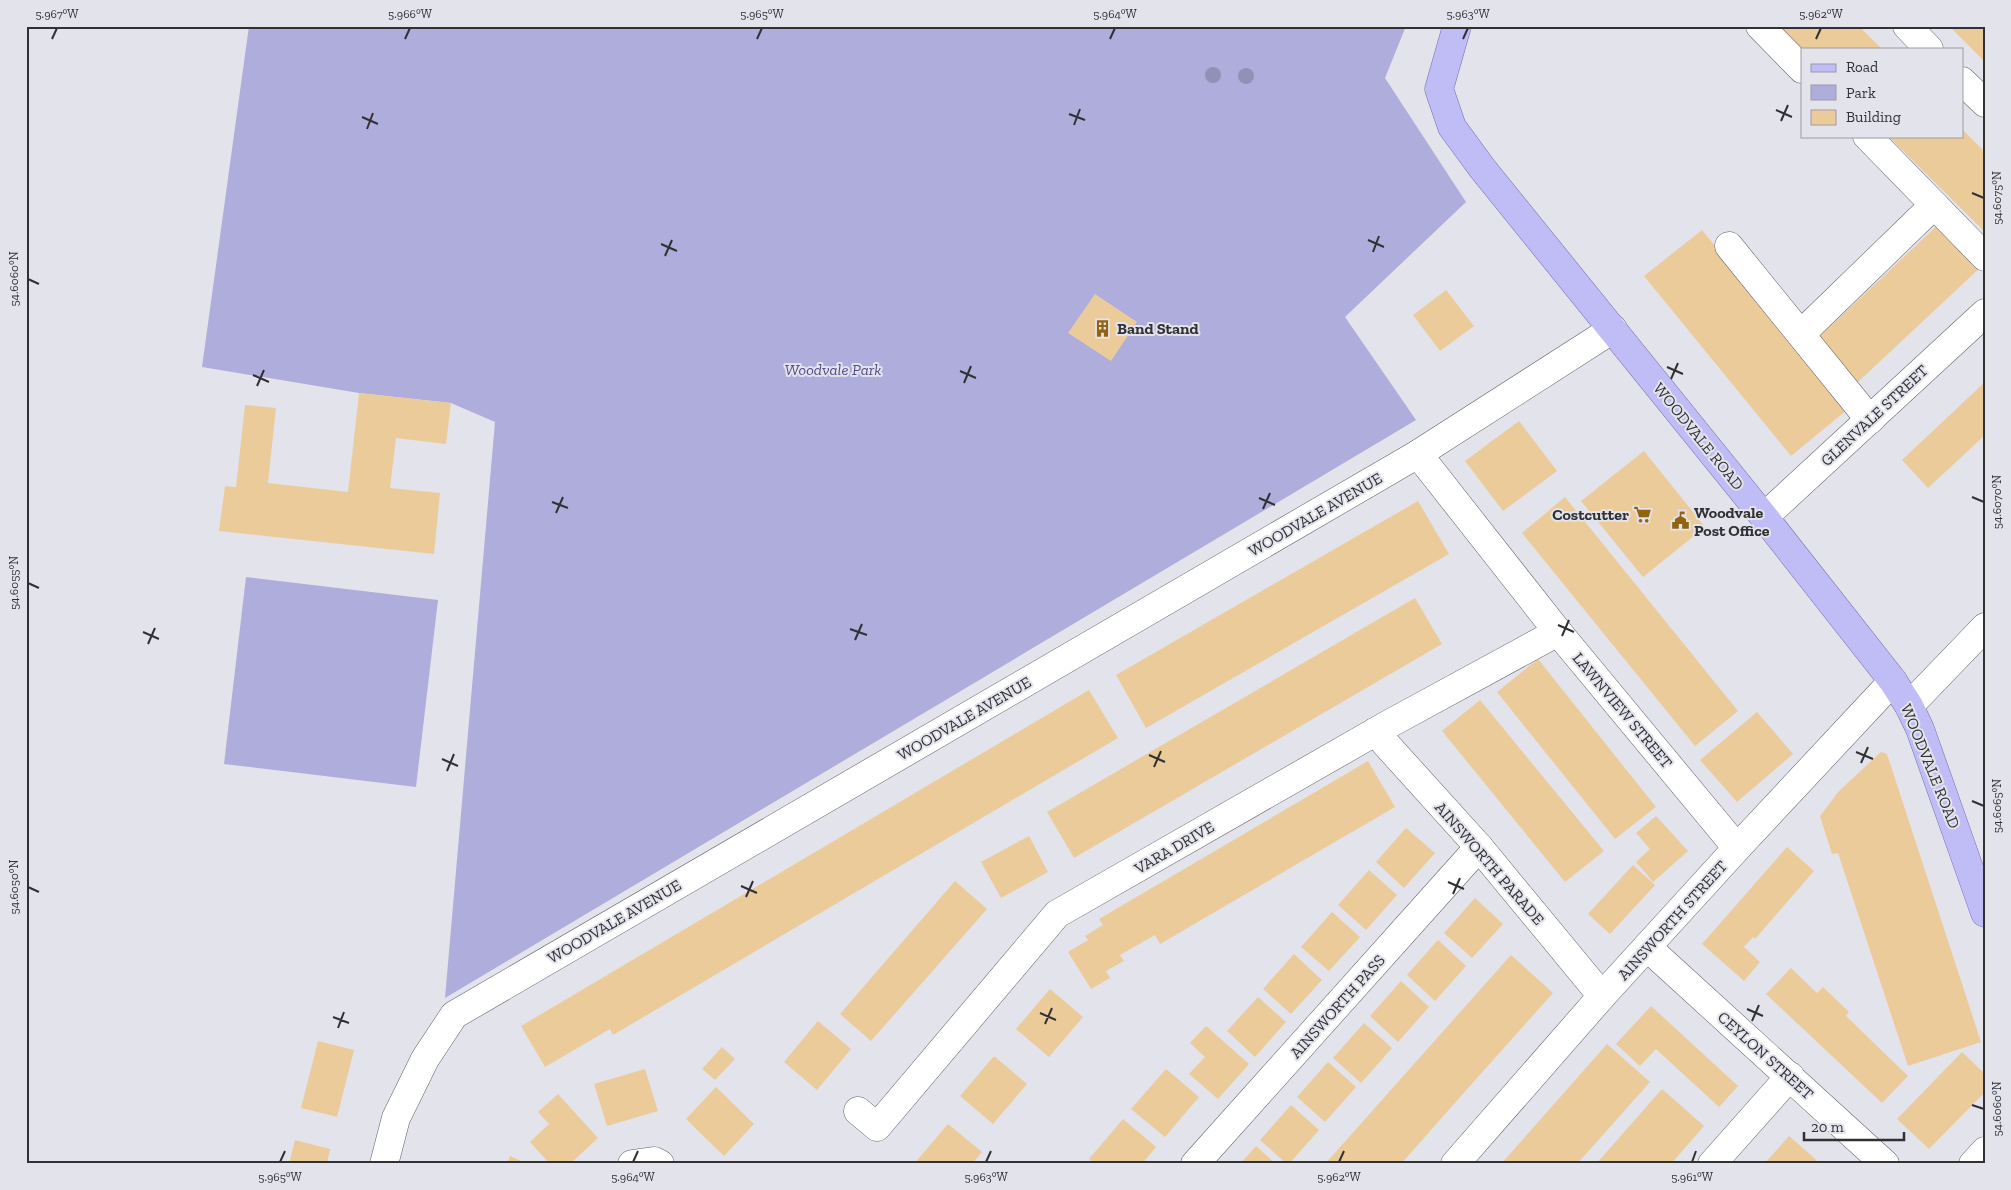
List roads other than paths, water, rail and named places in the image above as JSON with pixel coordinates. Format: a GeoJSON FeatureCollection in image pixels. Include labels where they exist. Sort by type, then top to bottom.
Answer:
{"type":"FeatureCollection","features":[{"type":"Feature","properties":{"kind":"main road","name":"WOODVALE ROAD"},"geometry":{"type":"LineString","coordinates":[[1457,26],[1439,89],[1452,127],[1482,168],[1764,517],[1893,681],[1909,706],[1920,729],[1985,913]]}},
{"type":"Feature","properties":{"kind":"street"},"geometry":{"type":"LineString","coordinates":[[1760,26],[1801,68]]}},
{"type":"Feature","properties":{"kind":"street"},"geometry":{"type":"LineString","coordinates":[[1907,26],[1928,48]]}},
{"type":"Feature","properties":{"kind":"street"},"geometry":{"type":"LineString","coordinates":[[1964,83],[1985,104]]}},
{"type":"Feature","properties":{"kind":"street"},"geometry":{"type":"LineString","coordinates":[[1869,138],[1985,258]]}},
{"type":"Feature","properties":{"kind":"street"},"geometry":{"type":"LineString","coordinates":[[1801,334],[1934,205]]}},
{"type":"Feature","properties":{"kind":"street"},"geometry":{"type":"LineString","coordinates":[[1729,246],[1870,420]]}},
{"type":"Feature","properties":{"kind":"street","name":"GLENVALE STREET"},"geometry":{"type":"LineString","coordinates":[[1764,517],[1985,313]]}},
{"type":"Feature","properties":{"kind":"street","name":"WOODVALE AVENUE"},"geometry":{"type":"LineString","coordinates":[[384,1164],[396,1118],[425,1059],[454,1015],[1418,454],[1613,329]]}},
{"type":"Feature","properties":{"kind":"street","name":"LAWNVIEW STREET"},"geometry":{"type":"LineString","coordinates":[[1418,454],[1558,632],[1737,848]]}},
{"type":"Feature","properties":{"kind":"street"},"geometry":{"type":"LineString","coordinates":[[1909,706],[1985,628]]}},
{"type":"Feature","properties":{"kind":"street","name":"VARA DRIVE"},"geometry":{"type":"LineString","coordinates":[[858,1110],[878,1127],[1057,914],[1375,732],[1558,632]]}},
{"type":"Feature","properties":{"kind":"street","name":"AINSWORTH STREET"},"geometry":{"type":"LineString","coordinates":[[1455,1164],[1602,996],[1893,681]]}},
{"type":"Feature","properties":{"kind":"street","name":"AINSWORTH PARADE"},"geometry":{"type":"LineString","coordinates":[[1375,732],[1479,847],[1602,996]]}},
{"type":"Feature","properties":{"kind":"street","name":"AINSWORTH PASS"},"geometry":{"type":"LineString","coordinates":[[1195,1164],[1479,847]]}},
{"type":"Feature","properties":{"kind":"street","name":"CEYLON STREET"},"geometry":{"type":"LineString","coordinates":[[1647,947],[1885,1164]]}},
{"type":"Feature","properties":{"kind":"street"},"geometry":{"type":"LineString","coordinates":[[1712,1164],[1790,1076]]}},
{"type":"Feature","properties":{"kind":"street"},"geometry":{"type":"LineString","coordinates":[[1973,1164],[1985,1151]]}},
{"type":"Feature","properties":{"kind":"street"},"geometry":{"type":"LineString","coordinates":[[632,1164],[654,1160],[660,1164]]}},
{"type":"Feature","properties":{"kind":"place","name":"Band Stand"},"geometry":{"type":"Point","coordinates":[1103,328]}},
{"type":"Feature","properties":{"kind":"place","name":"Costcutter"},"geometry":{"type":"Point","coordinates":[1643,514]}},
{"type":"Feature","properties":{"kind":"place","name":"Woodvale Post Office"},"geometry":{"type":"Point","coordinates":[1680,521]}},
{"type":"Feature","properties":{"kind":"park label","name":"Woodvale Park"},"geometry":{"type":"Point","coordinates":[833,369]}}]}
